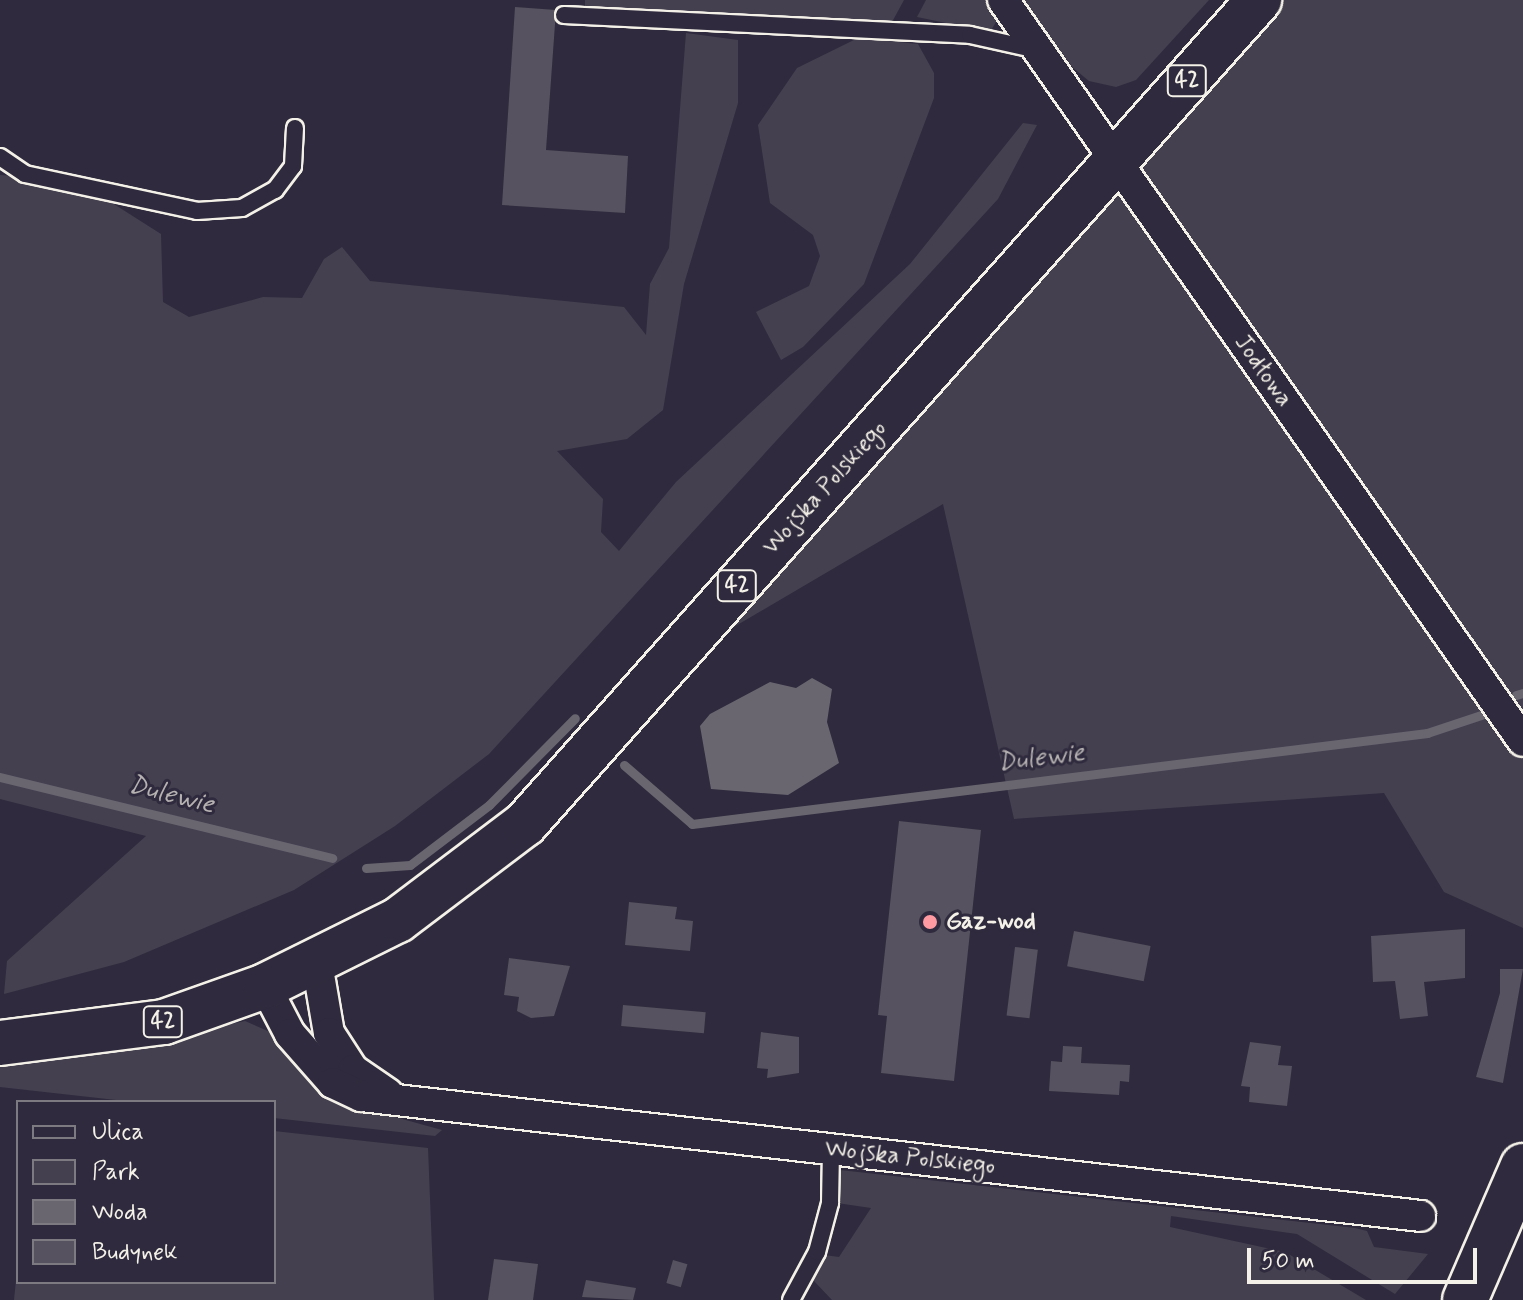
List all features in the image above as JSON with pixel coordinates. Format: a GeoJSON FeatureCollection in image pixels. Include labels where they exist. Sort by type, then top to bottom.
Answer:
{"type":"FeatureCollection","features":[{"type":"Feature","properties":{"kind":"main road","name":"Wojska Polskiego"},"geometry":{"type":"LineString","coordinates":[[0,1043],[164,1022],[265,986],[317,963],[398,920],[525,824],[1259,0]]}},
{"type":"Feature","properties":{"kind":"main road"},"geometry":{"type":"LineString","coordinates":[[1465,1300],[1523,1166]]}},
{"type":"Feature","properties":{"kind":"street","name":"Jodłowa"},"geometry":{"type":"LineString","coordinates":[[1003,0],[1523,741]]}},
{"type":"Feature","properties":{"kind":"street","name":"Wojska Polskiego"},"geometry":{"type":"LineString","coordinates":[[317,963],[329,1033],[353,1070],[399,1101]]}},
{"type":"Feature","properties":{"kind":"street","name":"Wojska Polskiego"},"geometry":{"type":"LineString","coordinates":[[265,986],[290,1034],[333,1083],[399,1101],[1420,1216]]}},
{"type":"Feature","properties":{"kind":"lane"},"geometry":{"type":"LineString","coordinates":[[571,10],[970,35],[1039,51]]}},
{"type":"Feature","properties":{"kind":"lane"},"geometry":{"type":"LineString","coordinates":[[0,157],[25,174],[197,211],[242,208],[275,190],[293,166],[295,128]]}},
{"type":"Feature","properties":{"kind":"lane"},"geometry":{"type":"LineString","coordinates":[[791,1300],[817,1252],[830,1203],[831,1150]]}},
{"type":"Feature","properties":{"kind":"green space"},"geometry":{"type":"Polygon","coordinates":[[[585,0],[904,0],[892,22],[585,6],[585,0]]]}},
{"type":"Feature","properties":{"kind":"green space"},"geometry":{"type":"Polygon","coordinates":[[[926,0],[987,0],[999,17],[990,32],[917,17],[926,0]]]}},
{"type":"Feature","properties":{"kind":"green space"},"geometry":{"type":"Polygon","coordinates":[[[1024,0],[1209,0],[1136,80],[1116,87],[1089,81],[1072,67],[1024,0]]]}},
{"type":"Feature","properties":{"kind":"green space"},"geometry":{"type":"Polygon","coordinates":[[[1273,0],[1523,0],[1523,928],[1444,892],[1384,793],[1014,819],[943,504],[676,661],[1273,0]]]}},
{"type":"Feature","properties":{"kind":"green space"},"geometry":{"type":"Polygon","coordinates":[[[686,33],[738,40],[738,103],[684,284],[663,410],[627,439],[557,451],[603,499],[601,532],[619,551],[676,482],[910,264],[1023,123],[1037,125],[998,199],[489,754],[395,826],[294,890],[124,962],[4,994],[7,961],[146,836],[0,799],[0,175],[76,180],[161,234],[163,302],[189,317],[263,297],[302,298],[324,259],[342,247],[370,281],[624,307],[646,335],[650,284],[669,248],[686,33]]]}},
{"type":"Feature","properties":{"kind":"green space"},"geometry":{"type":"Polygon","coordinates":[[[858,38],[918,44],[934,73],[934,98],[864,284],[803,347],[781,360],[756,312],[809,286],[820,256],[813,235],[770,203],[758,125],[797,68],[858,38]]]}},
{"type":"Feature","properties":{"kind":"green space"},"geometry":{"type":"Polygon","coordinates":[[[245,1021],[277,1035],[337,1101],[442,1130],[435,1136],[276,1118],[276,1100],[116,1100],[0,1087],[0,1063],[75,1058],[245,1021]]]}},
{"type":"Feature","properties":{"kind":"green space"},"geometry":{"type":"Polygon","coordinates":[[[276,1131],[428,1148],[434,1300],[14,1300],[16,1280],[16,1284],[276,1284],[276,1131]]]}},
{"type":"Feature","properties":{"kind":"green space"},"geometry":{"type":"Polygon","coordinates":[[[840,1170],[1355,1228],[1367,1231],[1374,1247],[1428,1254],[1395,1294],[1297,1234],[1171,1216],[1170,1227],[1285,1252],[1366,1300],[832,1300],[814,1281],[816,1268],[824,1255],[839,1257],[871,1208],[837,1203],[840,1170]]]}},
{"type":"Feature","properties":{"kind":"water"},"geometry":{"type":"Polygon","coordinates":[[[812,678],[832,689],[827,722],[839,763],[788,795],[711,789],[700,726],[710,714],[770,682],[796,688],[812,678]]]}},
{"type":"Feature","properties":{"kind":"building"},"geometry":{"type":"Polygon","coordinates":[[[515,7],[556,10],[546,150],[628,156],[625,213],[502,205],[515,7]]]}},
{"type":"Feature","properties":{"kind":"building","name":"Gaz-wod"},"geometry":{"type":"Polygon","coordinates":[[[899,821],[981,830],[954,1081],[881,1073],[887,1016],[878,1015],[899,821]]]}},
{"type":"Feature","properties":{"kind":"building"},"geometry":{"type":"Polygon","coordinates":[[[629,902],[677,907],[675,919],[693,921],[690,951],[625,945],[629,902]]]}},
{"type":"Feature","properties":{"kind":"building"},"geometry":{"type":"Polygon","coordinates":[[[1465,929],[1465,978],[1424,982],[1428,1016],[1400,1019],[1395,981],[1373,982],[1371,936],[1465,929]]]}},
{"type":"Feature","properties":{"kind":"building"},"geometry":{"type":"Polygon","coordinates":[[[1074,931],[1151,946],[1144,981],[1067,966],[1074,931]]]}},
{"type":"Feature","properties":{"kind":"building"},"geometry":{"type":"Polygon","coordinates":[[[1015,947],[1038,950],[1029,1018],[1007,1015],[1015,947]]]}},
{"type":"Feature","properties":{"kind":"building"},"geometry":{"type":"Polygon","coordinates":[[[509,958],[570,966],[554,1016],[531,1018],[517,1011],[519,997],[504,995],[509,958]]]}},
{"type":"Feature","properties":{"kind":"building"},"geometry":{"type":"Polygon","coordinates":[[[1500,969],[1523,969],[1503,1083],[1476,1077],[1500,993],[1500,969]]]}},
{"type":"Feature","properties":{"kind":"building"},"geometry":{"type":"Polygon","coordinates":[[[623,1005],[706,1012],[704,1033],[621,1026],[623,1005]]]}},
{"type":"Feature","properties":{"kind":"building"},"geometry":{"type":"Polygon","coordinates":[[[761,1032],[799,1037],[799,1073],[767,1078],[768,1069],[757,1068],[761,1032]]]}},
{"type":"Feature","properties":{"kind":"building"},"geometry":{"type":"Polygon","coordinates":[[[1250,1042],[1281,1046],[1278,1065],[1292,1066],[1287,1106],[1249,1102],[1250,1087],[1241,1086],[1250,1042]]]}},
{"type":"Feature","properties":{"kind":"building"},"geometry":{"type":"Polygon","coordinates":[[[1063,1046],[1082,1047],[1081,1063],[1130,1065],[1129,1082],[1120,1081],[1119,1095],[1049,1091],[1051,1061],[1062,1062],[1063,1046]]]}},
{"type":"Feature","properties":{"kind":"building"},"geometry":{"type":"Polygon","coordinates":[[[494,1259],[538,1264],[533,1300],[488,1300],[494,1259]]]}},
{"type":"Feature","properties":{"kind":"building"},"geometry":{"type":"Polygon","coordinates":[[[673,1260],[687,1264],[681,1287],[666,1283],[673,1260]]]}},
{"type":"Feature","properties":{"kind":"building"},"geometry":{"type":"Polygon","coordinates":[[[586,1280],[636,1288],[633,1300],[582,1297],[586,1280]]]}},
{"type":"Feature","properties":{"kind":"waterway","name":"Dulewie"},"geometry":{"type":"LineString","coordinates":[[1516,695],[1523,693]]}},
{"type":"Feature","properties":{"kind":"waterway","name":"Dulewie"},"geometry":{"type":"LineString","coordinates":[[624,765],[692,824],[1427,733],[1481,715]]}},
{"type":"Feature","properties":{"kind":"waterway","name":"Dulewie"},"geometry":{"type":"LineString","coordinates":[[366,868],[410,865],[489,805],[575,718]]}},
{"type":"Feature","properties":{"kind":"waterway","name":"Dulewie"},"geometry":{"type":"LineString","coordinates":[[0,777],[332,858]]}},
{"type":"Feature","properties":{"kind":"place","name":"Gaz-wod"},"geometry":{"type":"Point","coordinates":[930,922]}}]}
